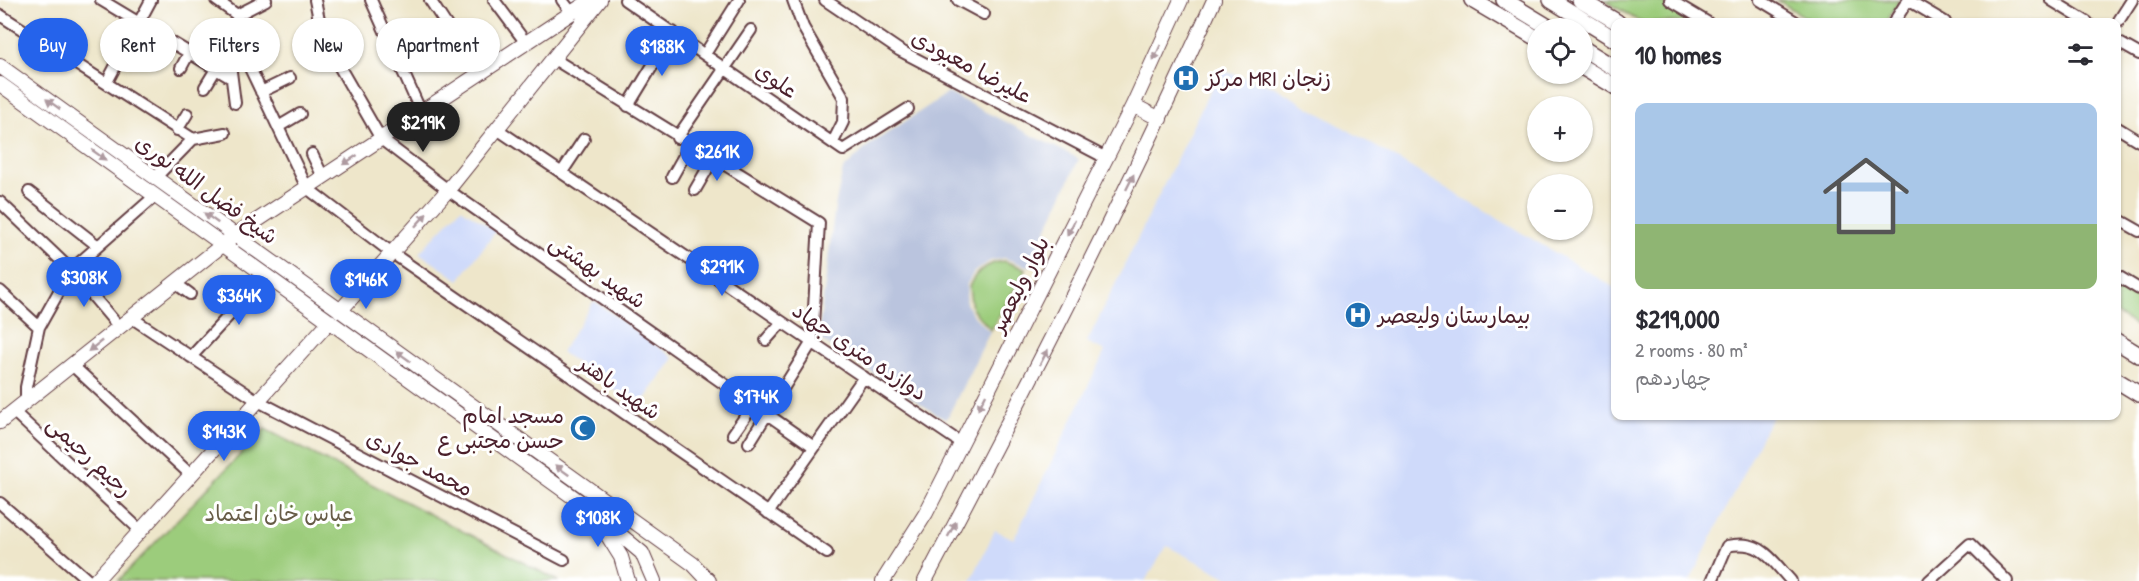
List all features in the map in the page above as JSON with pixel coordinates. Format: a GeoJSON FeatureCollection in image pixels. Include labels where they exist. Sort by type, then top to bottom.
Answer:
{"type":"FeatureCollection","features":[{"type":"Feature","properties":{"kind":"highway"},"geometry":{"type":"LineString","coordinates":[[1472,0],[1527,32]]}},
{"type":"Feature","properties":{"kind":"highway"},"geometry":{"type":"LineString","coordinates":[[1504,0],[1534,18]]}},
{"type":"Feature","properties":{"kind":"highway"},"geometry":{"type":"LineString","coordinates":[[1551,0],[1611,37]]}},
{"type":"Feature","properties":{"kind":"highway"},"geometry":{"type":"LineString","coordinates":[[1580,0],[1611,18]]}},
{"type":"Feature","properties":{"kind":"highway"},"geometry":{"type":"LineString","coordinates":[[1593,55],[1611,66]]}},
{"type":"Feature","properties":{"kind":"highway"},"geometry":{"type":"LineString","coordinates":[[1593,73],[1611,84]]}},
{"type":"Feature","properties":{"kind":"highway"},"geometry":{"type":"LineString","coordinates":[[2121,344],[2139,355]]}},
{"type":"Feature","properties":{"kind":"highway"},"geometry":{"type":"LineString","coordinates":[[2121,383],[2139,394]]}},
{"type":"Feature","properties":{"kind":"main road"},"geometry":{"type":"LineString","coordinates":[[0,422],[235,236],[591,0]]}},
{"type":"Feature","properties":{"kind":"main road"},"geometry":{"type":"LineString","coordinates":[[340,311],[448,190],[600,0]]}},
{"type":"Feature","properties":{"kind":"main road","name":"بلوار ولیعصر"},"geometry":{"type":"LineString","coordinates":[[883,581],[926,513],[1133,105],[1181,0]]}},
{"type":"Feature","properties":{"kind":"main road"},"geometry":{"type":"LineString","coordinates":[[925,581],[1047,351],[1160,119],[1214,0]]}},
{"type":"Feature","properties":{"kind":"main road","name":"شیخ فضل الله نوری"},"geometry":{"type":"LineString","coordinates":[[0,66],[693,564],[709,581]]}},
{"type":"Feature","properties":{"kind":"main road","name":"شیخ فضل الله نوری"},"geometry":{"type":"LineString","coordinates":[[1,88],[266,275],[587,507],[642,553],[654,581]]}},
{"type":"Feature","properties":{"kind":"main road"},"geometry":{"type":"LineString","coordinates":[[1133,105],[1160,119]]}},
{"type":"Feature","properties":{"kind":"main road"},"geometry":{"type":"LineString","coordinates":[[95,581],[330,321]]}},
{"type":"Feature","properties":{"kind":"main road"},"geometry":{"type":"LineString","coordinates":[[2121,343],[2139,347]]}},
{"type":"Feature","properties":{"kind":"main road"},"geometry":{"type":"LineString","coordinates":[[587,507],[621,556],[628,581]]}},
{"type":"Feature","properties":{"kind":"main road"},"geometry":{"type":"LineString","coordinates":[[693,564],[694,581]]}},
{"type":"Feature","properties":{"kind":"street"},"geometry":{"type":"LineString","coordinates":[[101,0],[133,18]]}},
{"type":"Feature","properties":{"kind":"street"},"geometry":{"type":"LineString","coordinates":[[142,18],[151,0]]}},
{"type":"Feature","properties":{"kind":"street"},"geometry":{"type":"LineString","coordinates":[[216,0],[237,15]]}},
{"type":"Feature","properties":{"kind":"street"},"geometry":{"type":"LineString","coordinates":[[237,15],[266,0]]}},
{"type":"Feature","properties":{"kind":"street"},"geometry":{"type":"LineString","coordinates":[[315,0],[321,28],[331,52],[381,139]]}},
{"type":"Feature","properties":{"kind":"street"},"geometry":{"type":"LineString","coordinates":[[371,0],[421,112]]}},
{"type":"Feature","properties":{"kind":"street"},"geometry":{"type":"LineString","coordinates":[[430,0],[478,75]]}},
{"type":"Feature","properties":{"kind":"street"},"geometry":{"type":"LineString","coordinates":[[494,0],[526,43]]}},
{"type":"Feature","properties":{"kind":"street"},"geometry":{"type":"LineString","coordinates":[[562,0],[572,13]]}},
{"type":"Feature","properties":{"kind":"street","name":"علوی"},"geometry":{"type":"LineString","coordinates":[[625,0],[833,142]]}},
{"type":"Feature","properties":{"kind":"street"},"geometry":{"type":"LineString","coordinates":[[705,54],[739,0]]}},
{"type":"Feature","properties":{"kind":"street"},"geometry":{"type":"LineString","coordinates":[[793,0],[803,27],[844,98],[843,122],[833,142],[843,150],[908,109]]}},
{"type":"Feature","properties":{"kind":"street","name":"علیرضا معبودی"},"geometry":{"type":"LineString","coordinates":[[825,0],[898,50],[1106,158]]}},
{"type":"Feature","properties":{"kind":"street"},"geometry":{"type":"LineString","coordinates":[[958,0],[984,14]]}},
{"type":"Feature","properties":{"kind":"street"},"geometry":{"type":"LineString","coordinates":[[1670,0],[1700,18]]}},
{"type":"Feature","properties":{"kind":"street"},"geometry":{"type":"LineString","coordinates":[[1760,0],[1789,18]]}},
{"type":"Feature","properties":{"kind":"street"},"geometry":{"type":"LineString","coordinates":[[1897,18],[1908,0],[1938,18]]}},
{"type":"Feature","properties":{"kind":"street"},"geometry":{"type":"LineString","coordinates":[[2051,0],[2080,18]]}},
{"type":"Feature","properties":{"kind":"street"},"geometry":{"type":"LineString","coordinates":[[2120,18],[2132,0]]}},
{"type":"Feature","properties":{"kind":"street"},"geometry":{"type":"LineString","coordinates":[[0,15],[193,139]]}},
{"type":"Feature","properties":{"kind":"street"},"geometry":{"type":"LineString","coordinates":[[677,138],[724,67],[752,30]]}},
{"type":"Feature","properties":{"kind":"street"},"geometry":{"type":"LineString","coordinates":[[628,106],[673,32]]}},
{"type":"Feature","properties":{"kind":"street"},"geometry":{"type":"LineString","coordinates":[[2121,43],[2139,54]]}},
{"type":"Feature","properties":{"kind":"street"},"geometry":{"type":"LineString","coordinates":[[177,45],[189,53],[181,68]]}},
{"type":"Feature","properties":{"kind":"street"},"geometry":{"type":"LineString","coordinates":[[554,59],[677,138],[819,223],[812,342],[749,443]]}},
{"type":"Feature","properties":{"kind":"street"},"geometry":{"type":"LineString","coordinates":[[107,82],[112,72]]}},
{"type":"Feature","properties":{"kind":"street"},"geometry":{"type":"LineString","coordinates":[[205,87],[214,72]]}},
{"type":"Feature","properties":{"kind":"street"},"geometry":{"type":"LineString","coordinates":[[221,72],[231,78]]}},
{"type":"Feature","properties":{"kind":"street"},"geometry":{"type":"LineString","coordinates":[[231,72],[235,103]]}},
{"type":"Feature","properties":{"kind":"street"},"geometry":{"type":"LineString","coordinates":[[252,72],[307,188]]}},
{"type":"Feature","properties":{"kind":"street"},"geometry":{"type":"LineString","coordinates":[[261,92],[291,78]]}},
{"type":"Feature","properties":{"kind":"street"},"geometry":{"type":"LineString","coordinates":[[177,130],[187,114]]}},
{"type":"Feature","properties":{"kind":"street"},"geometry":{"type":"LineString","coordinates":[[278,127],[300,114]]}},
{"type":"Feature","properties":{"kind":"street","name":"دوازده متری جهاد"},"geometry":{"type":"LineString","coordinates":[[497,129],[961,443]]}},
{"type":"Feature","properties":{"kind":"street"},"geometry":{"type":"LineString","coordinates":[[2121,130],[2139,141]]}},
{"type":"Feature","properties":{"kind":"street"},"geometry":{"type":"LineString","coordinates":[[155,178],[193,139],[225,133]]}},
{"type":"Feature","properties":{"kind":"street","name":"شهید بهشتی"},"geometry":{"type":"LineString","coordinates":[[381,139],[448,190],[814,447]]}},
{"type":"Feature","properties":{"kind":"street"},"geometry":{"type":"LineString","coordinates":[[562,172],[584,139]]}},
{"type":"Feature","properties":{"kind":"street"},"geometry":{"type":"LineString","coordinates":[[672,177],[690,145]]}},
{"type":"Feature","properties":{"kind":"street"},"geometry":{"type":"LineString","coordinates":[[312,154],[323,177]]}},
{"type":"Feature","properties":{"kind":"street"},"geometry":{"type":"LineString","coordinates":[[695,190],[713,159]]}},
{"type":"Feature","properties":{"kind":"street","name":"شهید باهنر"},"geometry":{"type":"LineString","coordinates":[[307,188],[392,253],[827,553]]}},
{"type":"Feature","properties":{"kind":"street"},"geometry":{"type":"LineString","coordinates":[[29,192],[98,246]]}},
{"type":"Feature","properties":{"kind":"street"},"geometry":{"type":"LineString","coordinates":[[26,401],[26,387],[39,327],[71,270],[155,196]]}},
{"type":"Feature","properties":{"kind":"street"},"geometry":{"type":"LineString","coordinates":[[0,202],[71,270],[119,327]]}},
{"type":"Feature","properties":{"kind":"street"},"geometry":{"type":"LineString","coordinates":[[2121,221],[2139,231]]}},
{"type":"Feature","properties":{"kind":"street"},"geometry":{"type":"LineString","coordinates":[[191,357],[266,275]]}},
{"type":"Feature","properties":{"kind":"street"},"geometry":{"type":"LineString","coordinates":[[2121,278],[2139,289]]}},
{"type":"Feature","properties":{"kind":"street"},"geometry":{"type":"LineString","coordinates":[[175,283],[190,294]]}},
{"type":"Feature","properties":{"kind":"street"},"geometry":{"type":"LineString","coordinates":[[2,297],[39,327]]}},
{"type":"Feature","properties":{"kind":"street","name":"محمد جوادی"},"geometry":{"type":"LineString","coordinates":[[132,318],[258,400],[564,560]]}},
{"type":"Feature","properties":{"kind":"street"},"geometry":{"type":"LineString","coordinates":[[766,340],[782,322]]}},
{"type":"Feature","properties":{"kind":"street"},"geometry":{"type":"LineString","coordinates":[[72,365],[191,475]]}},
{"type":"Feature","properties":{"kind":"street"},"geometry":{"type":"LineString","coordinates":[[768,513],[864,377]]}},
{"type":"Feature","properties":{"kind":"street"},"geometry":{"type":"LineString","coordinates":[[733,434],[754,404]]}},
{"type":"Feature","properties":{"kind":"street","name":"رحیم رحیمی"},"geometry":{"type":"LineString","coordinates":[[13,411],[141,530]]}},
{"type":"Feature","properties":{"kind":"street"},"geometry":{"type":"LineString","coordinates":[[0,503],[89,581]]}},
{"type":"Feature","properties":{"kind":"street"},"geometry":{"type":"LineString","coordinates":[[1712,581],[1727,546],[1744,543],[1758,546],[1791,581]]}},
{"type":"Feature","properties":{"kind":"street"},"geometry":{"type":"LineString","coordinates":[[1929,581],[1970,544],[2007,581]]}},
{"type":"Feature","properties":{"kind":"shaded area","name":"بیمارستان ولیعصر"},"geometry":{"type":"Polygon","coordinates":[[[1220,70],[1275,87],[1527,236],[1527,240],[1534,240],[1611,286],[1611,420],[1770,420],[1690,581],[1234,581],[1167,546],[1145,581],[971,581],[995,530],[1014,539],[1105,351],[1087,342],[1220,70]]]}},
{"type":"Feature","properties":{"kind":"shaded area"},"geometry":{"type":"Polygon","coordinates":[[[948,93],[1079,159],[1029,267],[1004,258],[990,261],[974,272],[967,284],[966,303],[972,314],[990,332],[946,420],[818,338],[835,207],[843,170],[868,146],[948,93]]]}},
{"type":"Feature","properties":{"kind":"shaded area"},"geometry":{"type":"Polygon","coordinates":[[[461,208],[496,231],[459,280],[419,253],[461,208]]]}},
{"type":"Feature","properties":{"kind":"shaded area"},"geometry":{"type":"Polygon","coordinates":[[[594,301],[674,358],[639,407],[561,352],[594,301]]]}},
{"type":"Feature","properties":{"kind":"green space"},"geometry":{"type":"Polygon","coordinates":[[[1604,0],[1658,0],[1688,18],[1633,18],[1604,0]]]}},
{"type":"Feature","properties":{"kind":"green space"},"geometry":{"type":"Polygon","coordinates":[[[1777,0],[1900,0],[1889,18],[1806,18],[1777,0]]]}},
{"type":"Feature","properties":{"kind":"green space"},"geometry":{"type":"Polygon","coordinates":[[[1004,261],[1026,269],[991,330],[972,309],[969,287],[982,269],[1004,261]]]}},
{"type":"Feature","properties":{"kind":"green space"},"geometry":{"type":"Polygon","coordinates":[[[2121,284],[2139,295],[2139,328],[2121,317],[2121,284]]]}},
{"type":"Feature","properties":{"kind":"green space","name":"عباس خان اعتماد"},"geometry":{"type":"Polygon","coordinates":[[[265,429],[559,581],[118,581],[265,429]]]}},
{"type":"Feature","properties":{"kind":"place","name":"مرکز MRI زنجان"},"geometry":{"type":"Point","coordinates":[1186,78]}},
{"type":"Feature","properties":{"kind":"place","name":"بیمارستان ولیعصر"},"geometry":{"type":"Point","coordinates":[1358,315]}},
{"type":"Feature","properties":{"kind":"place","name":"مسجد امام حسن مجتبی ع"},"geometry":{"type":"Point","coordinates":[583,428]}}]}
